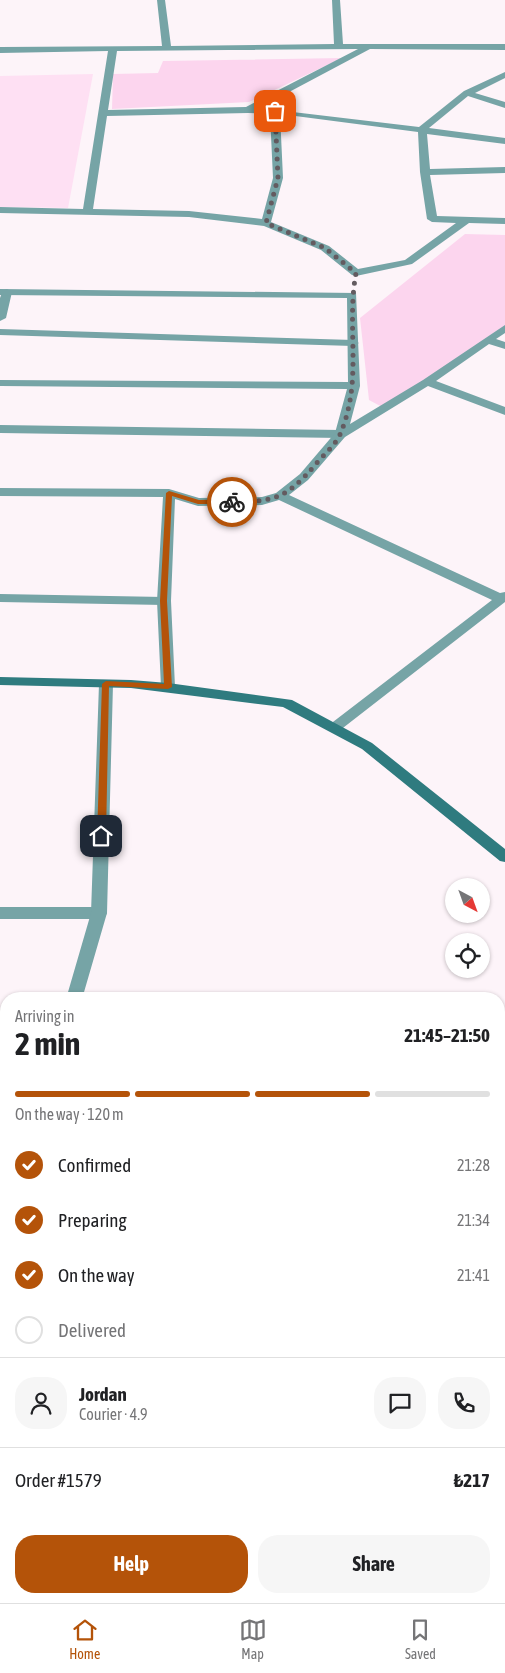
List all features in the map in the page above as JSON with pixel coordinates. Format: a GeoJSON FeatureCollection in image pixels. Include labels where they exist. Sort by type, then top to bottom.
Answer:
{"type":"FeatureCollection","features":[{"type":"Feature","properties":{"kind":"street"},"geometry":{"type":"LineString","coordinates":[[160,0],[167,49]]}},
{"type":"Feature","properties":{"kind":"street"},"geometry":{"type":"LineString","coordinates":[[336,0],[339,47]]}},
{"type":"Feature","properties":{"kind":"street"},"geometry":{"type":"LineString","coordinates":[[248,110],[370,46]]}},
{"type":"Feature","properties":{"kind":"street"},"geometry":{"type":"LineString","coordinates":[[0,50],[370,46],[505,47]]}},
{"type":"Feature","properties":{"kind":"street"},"geometry":{"type":"LineString","coordinates":[[88,211],[113,49]]}},
{"type":"Feature","properties":{"kind":"street"},"geometry":{"type":"LineString","coordinates":[[422,129],[467,94],[505,76]]}},
{"type":"Feature","properties":{"kind":"street"},"geometry":{"type":"LineString","coordinates":[[467,94],[505,104]]}},
{"type":"Feature","properties":{"kind":"street"},"geometry":{"type":"LineString","coordinates":[[266,223],[278,178],[275,111]]}},
{"type":"Feature","properties":{"kind":"street"},"geometry":{"type":"LineString","coordinates":[[103,113],[275,111],[505,141]]}},
{"type":"Feature","properties":{"kind":"street"},"geometry":{"type":"LineString","coordinates":[[422,129],[425,172],[432,219],[505,221]]}},
{"type":"Feature","properties":{"kind":"street"},"geometry":{"type":"LineString","coordinates":[[425,172],[505,170]]}},
{"type":"Feature","properties":{"kind":"street"},"geometry":{"type":"LineString","coordinates":[[0,210],[189,214],[266,223],[325,248],[356,273]]}},
{"type":"Feature","properties":{"kind":"street"},"geometry":{"type":"LineString","coordinates":[[356,273],[408,262],[467,220]]}},
{"type":"Feature","properties":{"kind":"street"},"geometry":{"type":"LineString","coordinates":[[341,434],[354,386],[352,296],[356,273]]}},
{"type":"Feature","properties":{"kind":"street"},"geometry":{"type":"LineString","coordinates":[[0,318],[4,292],[352,296]]}},
{"type":"Feature","properties":{"kind":"street"},"geometry":{"type":"LineString","coordinates":[[0,492],[169,493],[198,502],[262,501],[280,496],[304,477],[341,434],[427,382],[505,328]]}},
{"type":"Feature","properties":{"kind":"street"},"geometry":{"type":"LineString","coordinates":[[0,332],[353,343]]}},
{"type":"Feature","properties":{"kind":"street"},"geometry":{"type":"LineString","coordinates":[[487,340],[505,346]]}},
{"type":"Feature","properties":{"kind":"street"},"geometry":{"type":"LineString","coordinates":[[427,382],[505,411]]}},
{"type":"Feature","properties":{"kind":"street"},"geometry":{"type":"LineString","coordinates":[[0,383],[354,386]]}},
{"type":"Feature","properties":{"kind":"street"},"geometry":{"type":"LineString","coordinates":[[0,429],[341,434]]}},
{"type":"Feature","properties":{"kind":"street"},"geometry":{"type":"LineString","coordinates":[[168,687],[164,601],[169,493]]}},
{"type":"Feature","properties":{"kind":"street"},"geometry":{"type":"LineString","coordinates":[[280,496],[503,598],[334,728]]}},
{"type":"Feature","properties":{"kind":"street"},"geometry":{"type":"LineString","coordinates":[[0,598],[164,601]]}},
{"type":"Feature","properties":{"kind":"street"},"geometry":{"type":"LineString","coordinates":[[0,681],[168,687],[287,703],[368,746],[505,857]]}},
{"type":"Feature","properties":{"kind":"street"},"geometry":{"type":"LineString","coordinates":[[76,992],[99,913],[106,684]]}},
{"type":"Feature","properties":{"kind":"street"},"geometry":{"type":"LineString","coordinates":[[0,913],[99,913]]}},
{"type":"Feature","properties":{"kind":"shaded area"},"geometry":{"type":"Polygon","coordinates":[[[342,58],[249,102],[112,109],[113,74],[158,73],[163,61],[342,58]]]}},
{"type":"Feature","properties":{"kind":"shaded area"},"geometry":{"type":"Polygon","coordinates":[[[93,74],[68,208],[0,207],[0,76],[93,74]]]}},
{"type":"Feature","properties":{"kind":"shaded area"},"geometry":{"type":"Polygon","coordinates":[[[465,234],[505,235],[505,330],[384,408],[369,400],[360,318],[465,234]]]}},
{"type":"Feature","properties":{"kind":"way so far"},"geometry":{"type":"LineString","coordinates":[[232,502],[262,501],[280,496],[304,477],[341,434],[354,386],[352,296],[356,273],[325,248],[303,237],[266,223],[278,178],[275,111]]}},
{"type":"Feature","properties":{"kind":"route"},"geometry":{"type":"LineString","coordinates":[[101,836],[106,684],[168,687],[164,601],[169,493],[198,502],[232,502]]}}]}
